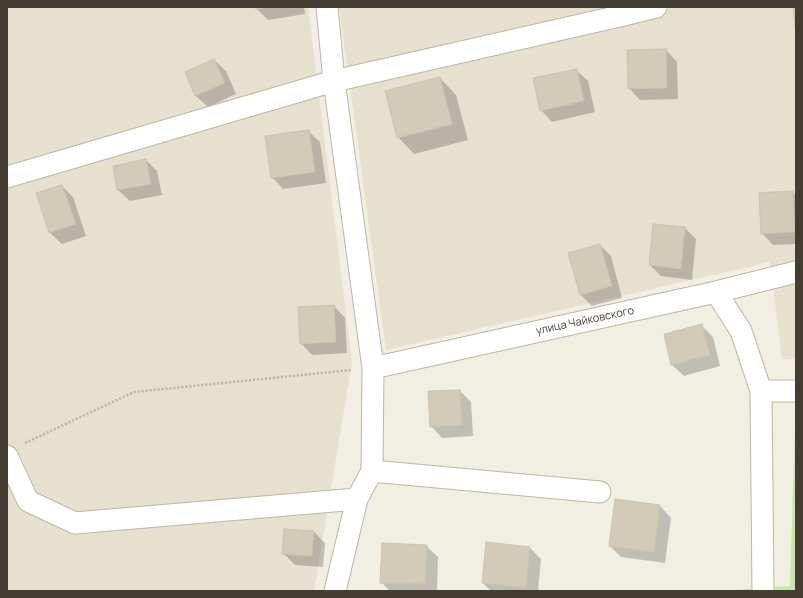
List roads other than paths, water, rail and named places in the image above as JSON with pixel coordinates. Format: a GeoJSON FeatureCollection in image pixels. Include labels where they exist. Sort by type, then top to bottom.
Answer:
{"type":"FeatureCollection","features":[{"type":"Feature","properties":{"kind":"street"},"geometry":{"type":"LineString","coordinates":[[327,7],[334,81],[374,368],[372,471],[357,499],[334,591]]}},
{"type":"Feature","properties":{"kind":"street"},"geometry":{"type":"LineString","coordinates":[[7,177],[334,81],[656,7]]}},
{"type":"Feature","properties":{"kind":"street","name":"улица Чайковского"},"geometry":{"type":"LineString","coordinates":[[374,368],[716,292],[796,272]]}},
{"type":"Feature","properties":{"kind":"street"},"geometry":{"type":"LineString","coordinates":[[716,292],[740,331],[761,391],[764,591]]}},
{"type":"Feature","properties":{"kind":"street"},"geometry":{"type":"LineString","coordinates":[[761,391],[796,391]]}},
{"type":"Feature","properties":{"kind":"street"},"geometry":{"type":"LineString","coordinates":[[14,450],[28,501],[76,523],[357,499]]}},
{"type":"Feature","properties":{"kind":"street"},"geometry":{"type":"LineString","coordinates":[[372,471],[600,492]]}}]}
